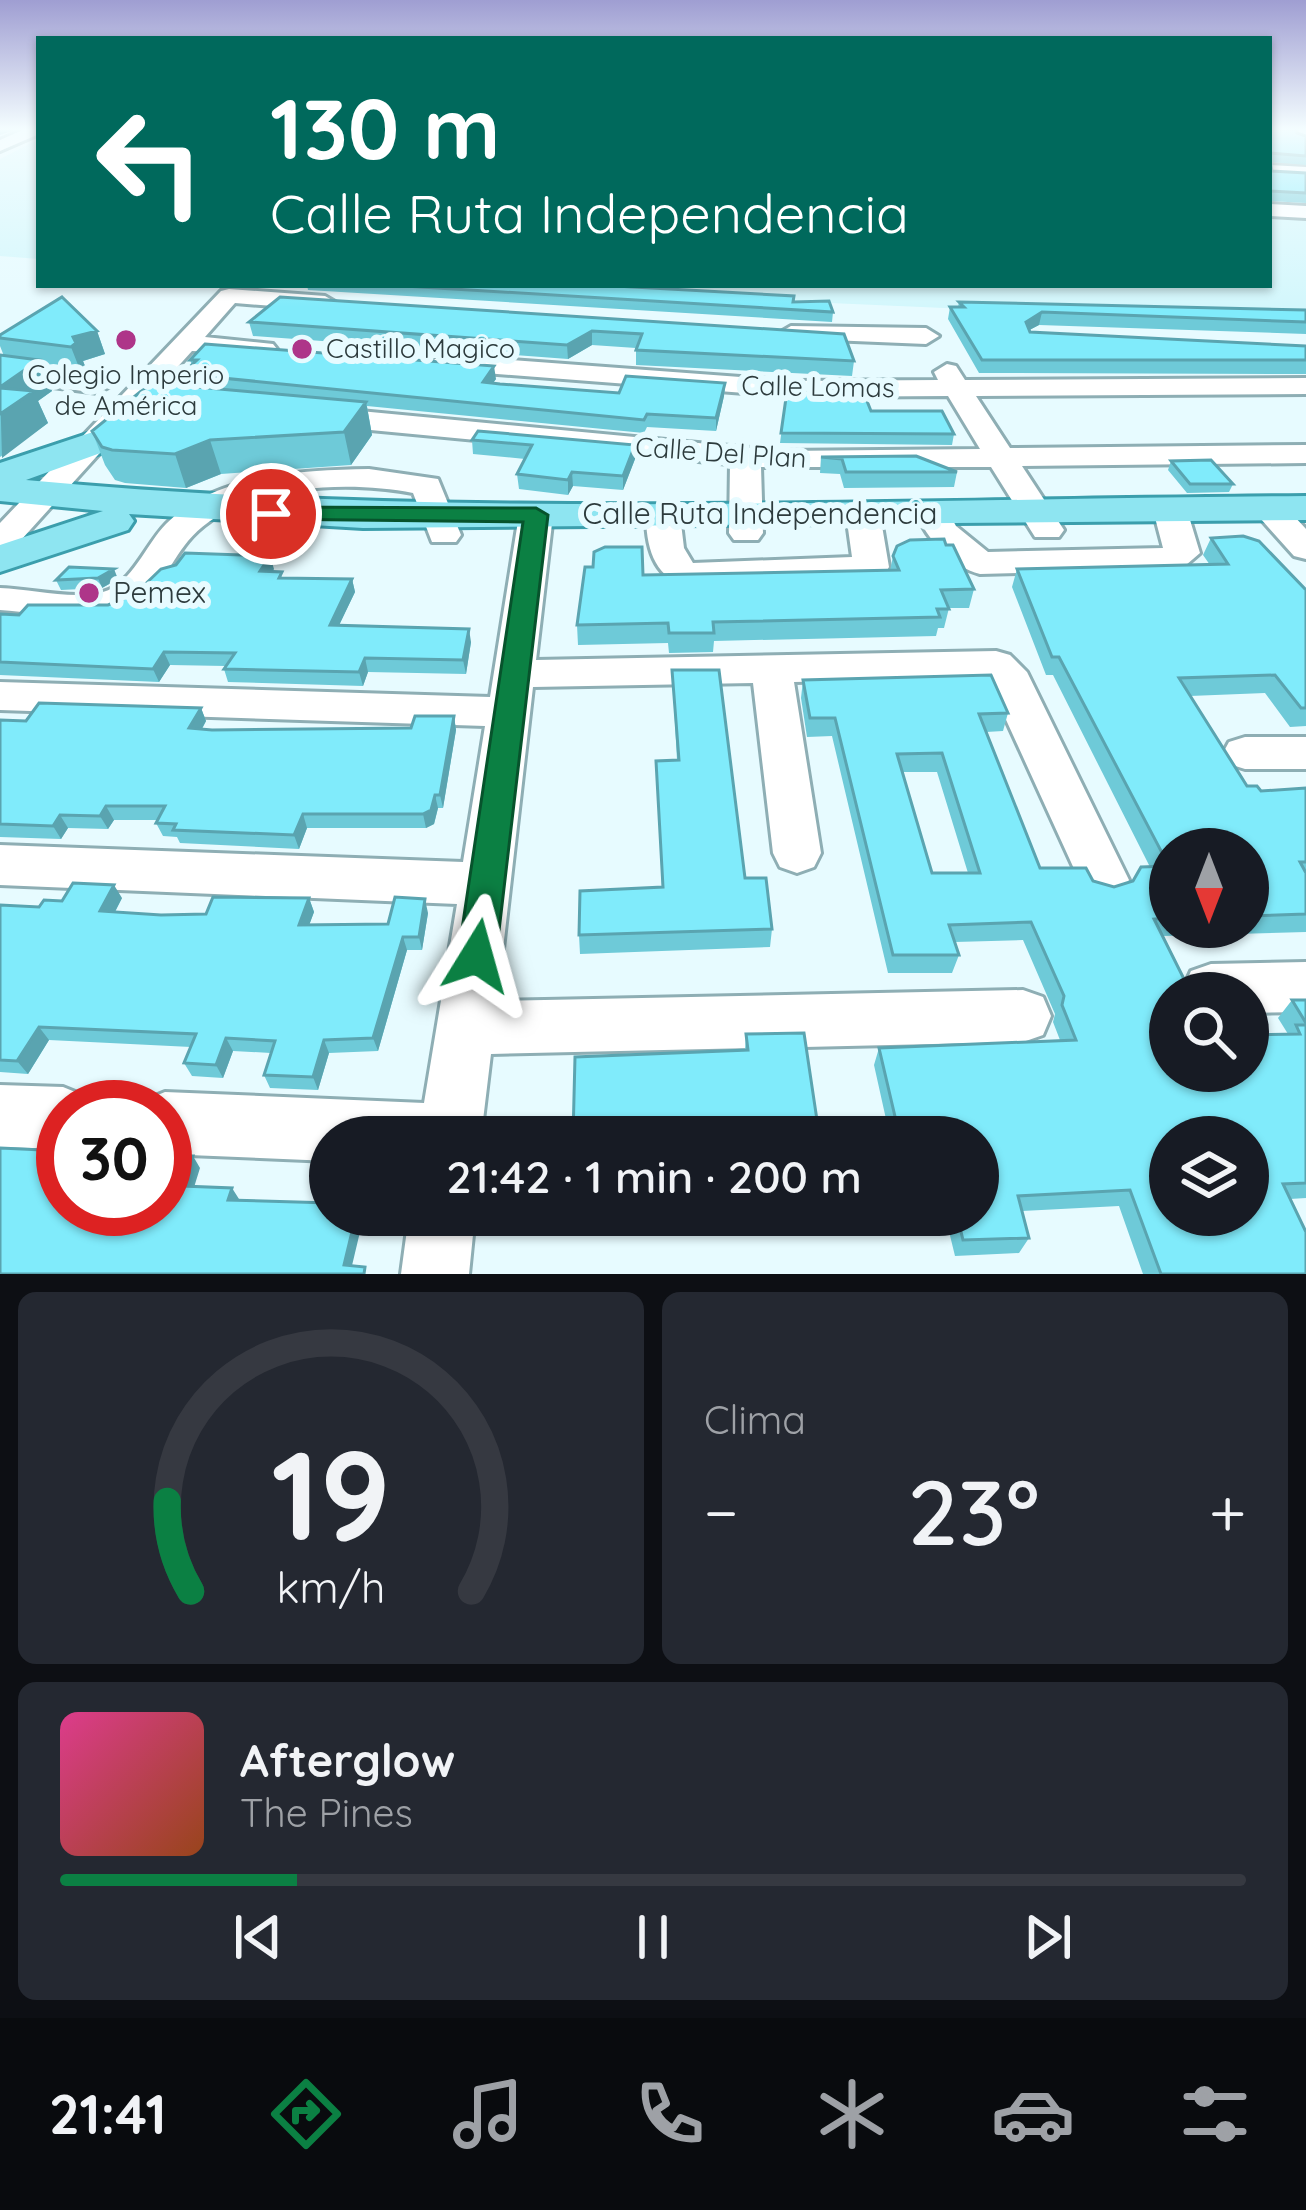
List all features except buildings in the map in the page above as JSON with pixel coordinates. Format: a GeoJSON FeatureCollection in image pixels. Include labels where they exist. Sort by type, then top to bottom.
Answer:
{"type":"FeatureCollection","features":[{"type":"Feature","properties":{"kind":"main road"},"geometry":{"type":"LineString","coordinates":[[0,476],[93,443]]}},
{"type":"Feature","properties":{"kind":"main road","name":"Calle Ruta Independencia"},"geometry":{"type":"LineString","coordinates":[[15,510],[113,521],[193,517]]}},
{"type":"Feature","properties":{"kind":"main road","name":"Calle Ruta Independencia"},"geometry":{"type":"LineString","coordinates":[[15,510],[193,517],[345,536],[441,526],[1174,519],[1294,524]]}},
{"type":"Feature","properties":{"kind":"main road"},"geometry":{"type":"LineString","coordinates":[[0,559],[113,521]]}},
{"type":"Feature","properties":{"kind":"street"},"geometry":{"type":"LineString","coordinates":[[1272,224],[1290,220],[1282,204]]}},
{"type":"Feature","properties":{"kind":"street"},"geometry":{"type":"LineString","coordinates":[[15,510],[149,400],[188,343],[229,296],[348,304]]}},
{"type":"Feature","properties":{"kind":"street"},"geometry":{"type":"LineString","coordinates":[[767,332],[923,328],[1041,521]]}},
{"type":"Feature","properties":{"kind":"street"},"geometry":{"type":"LineString","coordinates":[[188,343],[284,350]]}},
{"type":"Feature","properties":{"kind":"street","name":"Calle Lomas"},"geometry":{"type":"LineString","coordinates":[[403,360],[796,388],[1306,386]]}},
{"type":"Feature","properties":{"kind":"street"},"geometry":{"type":"LineString","coordinates":[[0,372],[98,385]]}},
{"type":"Feature","properties":{"kind":"street","name":"Calle Del Plan"},"geometry":{"type":"LineString","coordinates":[[278,412],[745,457],[838,461],[1306,454]]}},
{"type":"Feature","properties":{"kind":"street"},"geometry":{"type":"LineString","coordinates":[[745,457],[745,524]]}},
{"type":"Feature","properties":{"kind":"street"},"geometry":{"type":"LineString","coordinates":[[0,599],[110,602],[128,594],[193,517]]}},
{"type":"Feature","properties":{"kind":"street"},"geometry":{"type":"LineString","coordinates":[[937,522],[980,562],[1174,557],[1182,553],[1174,519]]}},
{"type":"Feature","properties":{"kind":"street"},"geometry":{"type":"LineString","coordinates":[[663,525],[676,568],[686,574],[871,567],[865,523]]}},
{"type":"Feature","properties":{"kind":"street"},"geometry":{"type":"LineString","coordinates":[[453,1116],[535,525]]}},
{"type":"Feature","properties":{"kind":"street"},"geometry":{"type":"LineString","coordinates":[[0,696],[510,693],[772,670],[996,664],[1007,672],[1103,880]]}},
{"type":"Feature","properties":{"kind":"street"},"geometry":{"type":"LineString","coordinates":[[772,670],[797,853]]}},
{"type":"Feature","properties":{"kind":"street"},"geometry":{"type":"LineString","coordinates":[[1245,752],[1306,753]]}},
{"type":"Feature","properties":{"kind":"street"},"geometry":{"type":"LineString","coordinates":[[0,865],[486,884]]}},
{"type":"Feature","properties":{"kind":"street"},"geometry":{"type":"LineString","coordinates":[[1269,987],[1306,987]]}},
{"type":"Feature","properties":{"kind":"street"},"geometry":{"type":"LineString","coordinates":[[467,1028],[1023,1016]]}},
{"type":"Feature","properties":{"kind":"street"},"geometry":{"type":"LineString","coordinates":[[0,1116],[36,1117]]}},
{"type":"Feature","properties":{"kind":"street"},"geometry":{"type":"LineString","coordinates":[[192,1124],[309,1130]]}},
{"type":"Feature","properties":{"kind":"street"},"geometry":{"type":"LineString","coordinates":[[435,1274],[440,1236]]}},
{"type":"Feature","properties":{"kind":"shaded area"},"geometry":{"type":"Polygon","coordinates":[[[0,188],[36,188],[36,259],[0,256],[0,188]]]}},
{"type":"Feature","properties":{"kind":"shaded area"},"geometry":{"type":"Polygon","coordinates":[[[1272,205],[1306,207],[1306,324],[490,288],[1272,288],[1272,205]]]}},
{"type":"Feature","properties":{"kind":"place","name":"Colegio Imperio de América"},"geometry":{"type":"Point","coordinates":[126,340]}},
{"type":"Feature","properties":{"kind":"place","name":"Castillo Magico"},"geometry":{"type":"Point","coordinates":[302,349]}},
{"type":"Feature","properties":{"kind":"place","name":"Pemex"},"geometry":{"type":"Point","coordinates":[89,593]}},
{"type":"Feature","properties":{"kind":"route"},"geometry":{"type":"LineString","coordinates":[[271,514],[536,515],[477,956]]}}]}
